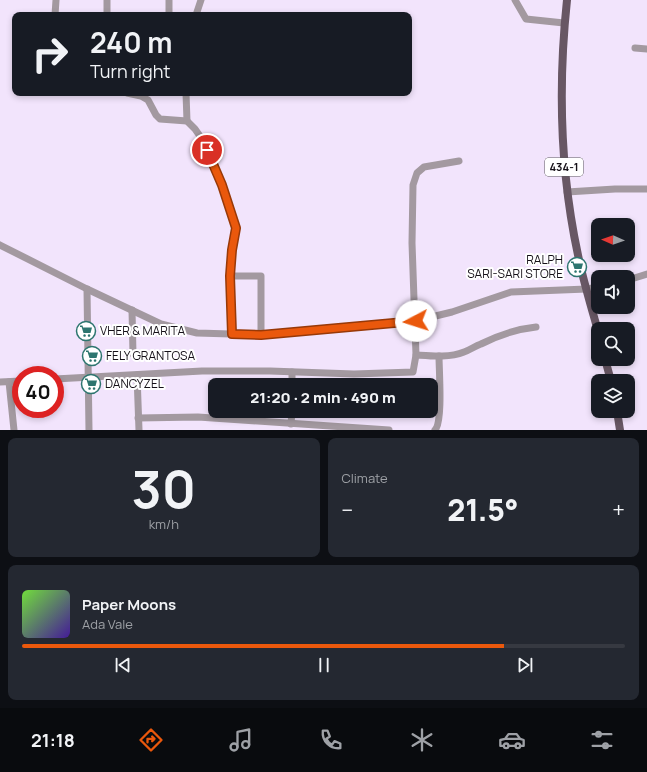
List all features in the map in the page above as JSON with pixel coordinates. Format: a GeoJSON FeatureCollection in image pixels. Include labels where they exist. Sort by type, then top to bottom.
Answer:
{"type":"FeatureCollection","features":[{"type":"Feature","properties":{"kind":"main road","name":"434-1"},"geometry":{"type":"LineString","coordinates":[[567,0],[564,23],[561,113],[563,160],[578,256],[596,322]]}},
{"type":"Feature","properties":{"kind":"main road"},"geometry":{"type":"LineString","coordinates":[[618,418],[620,430]]}},
{"type":"Feature","properties":{"kind":"street"},"geometry":{"type":"LineString","coordinates":[[55,12],[56,0]]}},
{"type":"Feature","properties":{"kind":"street"},"geometry":{"type":"LineString","coordinates":[[107,0],[107,12]]}},
{"type":"Feature","properties":{"kind":"street"},"geometry":{"type":"LineString","coordinates":[[169,0],[169,12]]}},
{"type":"Feature","properties":{"kind":"street"},"geometry":{"type":"LineString","coordinates":[[197,12],[201,0]]}},
{"type":"Feature","properties":{"kind":"street"},"geometry":{"type":"LineString","coordinates":[[515,0],[526,20],[564,23]]}},
{"type":"Feature","properties":{"kind":"street"},"geometry":{"type":"LineString","coordinates":[[635,48],[647,49]]}},
{"type":"Feature","properties":{"kind":"street"},"geometry":{"type":"LineString","coordinates":[[141,96],[148,100],[156,115],[160,119],[186,121],[195,129],[202,139],[222,185],[236,228],[232,250],[230,276],[232,334]]}},
{"type":"Feature","properties":{"kind":"street"},"geometry":{"type":"LineString","coordinates":[[186,96],[186,121]]}},
{"type":"Feature","properties":{"kind":"street"},"geometry":{"type":"LineString","coordinates":[[64,378],[202,371],[354,374],[413,372],[416,355],[416,321],[412,243],[413,185],[417,173],[424,167],[459,162]]}},
{"type":"Feature","properties":{"kind":"street"},"geometry":{"type":"LineString","coordinates":[[568,192],[615,189],[647,189]]}},
{"type":"Feature","properties":{"kind":"street"},"geometry":{"type":"LineString","coordinates":[[0,245],[161,324],[197,333],[261,335],[416,321],[452,312],[511,292],[591,288]]}},
{"type":"Feature","properties":{"kind":"street"},"geometry":{"type":"LineString","coordinates":[[635,278],[647,274]]}},
{"type":"Feature","properties":{"kind":"street"},"geometry":{"type":"LineString","coordinates":[[230,276],[261,276],[261,335]]}},
{"type":"Feature","properties":{"kind":"street"},"geometry":{"type":"LineString","coordinates":[[87,289],[89,430]]}},
{"type":"Feature","properties":{"kind":"street"},"geometry":{"type":"LineString","coordinates":[[132,310],[133,354]]}},
{"type":"Feature","properties":{"kind":"street"},"geometry":{"type":"LineString","coordinates":[[416,355],[439,356],[464,352],[519,328],[536,327]]}},
{"type":"Feature","properties":{"kind":"street"},"geometry":{"type":"LineString","coordinates":[[435,430],[438,427],[440,409],[439,356]]}},
{"type":"Feature","properties":{"kind":"street"},"geometry":{"type":"LineString","coordinates":[[292,372],[292,378]]}},
{"type":"Feature","properties":{"kind":"street"},"geometry":{"type":"LineString","coordinates":[[137,375],[139,430]]}},
{"type":"Feature","properties":{"kind":"street"},"geometry":{"type":"LineString","coordinates":[[0,382],[12,382]]}},
{"type":"Feature","properties":{"kind":"street"},"geometry":{"type":"LineString","coordinates":[[9,382],[14,430]]}},
{"type":"Feature","properties":{"kind":"street"},"geometry":{"type":"LineString","coordinates":[[138,418],[198,417],[389,430]]}},
{"type":"Feature","properties":{"kind":"street"},"geometry":{"type":"LineString","coordinates":[[291,418],[291,424]]}},
{"type":"Feature","properties":{"kind":"place","name":"RALPH SARI-SARI STORE"},"geometry":{"type":"Point","coordinates":[577,267]}},
{"type":"Feature","properties":{"kind":"place","name":"VHER & MARITA"},"geometry":{"type":"Point","coordinates":[86,331]}},
{"type":"Feature","properties":{"kind":"place","name":"FELY GRANTOSA"},"geometry":{"type":"Point","coordinates":[92,356]}},
{"type":"Feature","properties":{"kind":"place","name":"DANCYZEL"},"geometry":{"type":"Point","coordinates":[91,384]}},
{"type":"Feature","properties":{"kind":"route"},"geometry":{"type":"LineString","coordinates":[[207,150],[222,185],[236,228],[232,250],[230,276],[232,334],[261,335],[416,321]]}}]}
